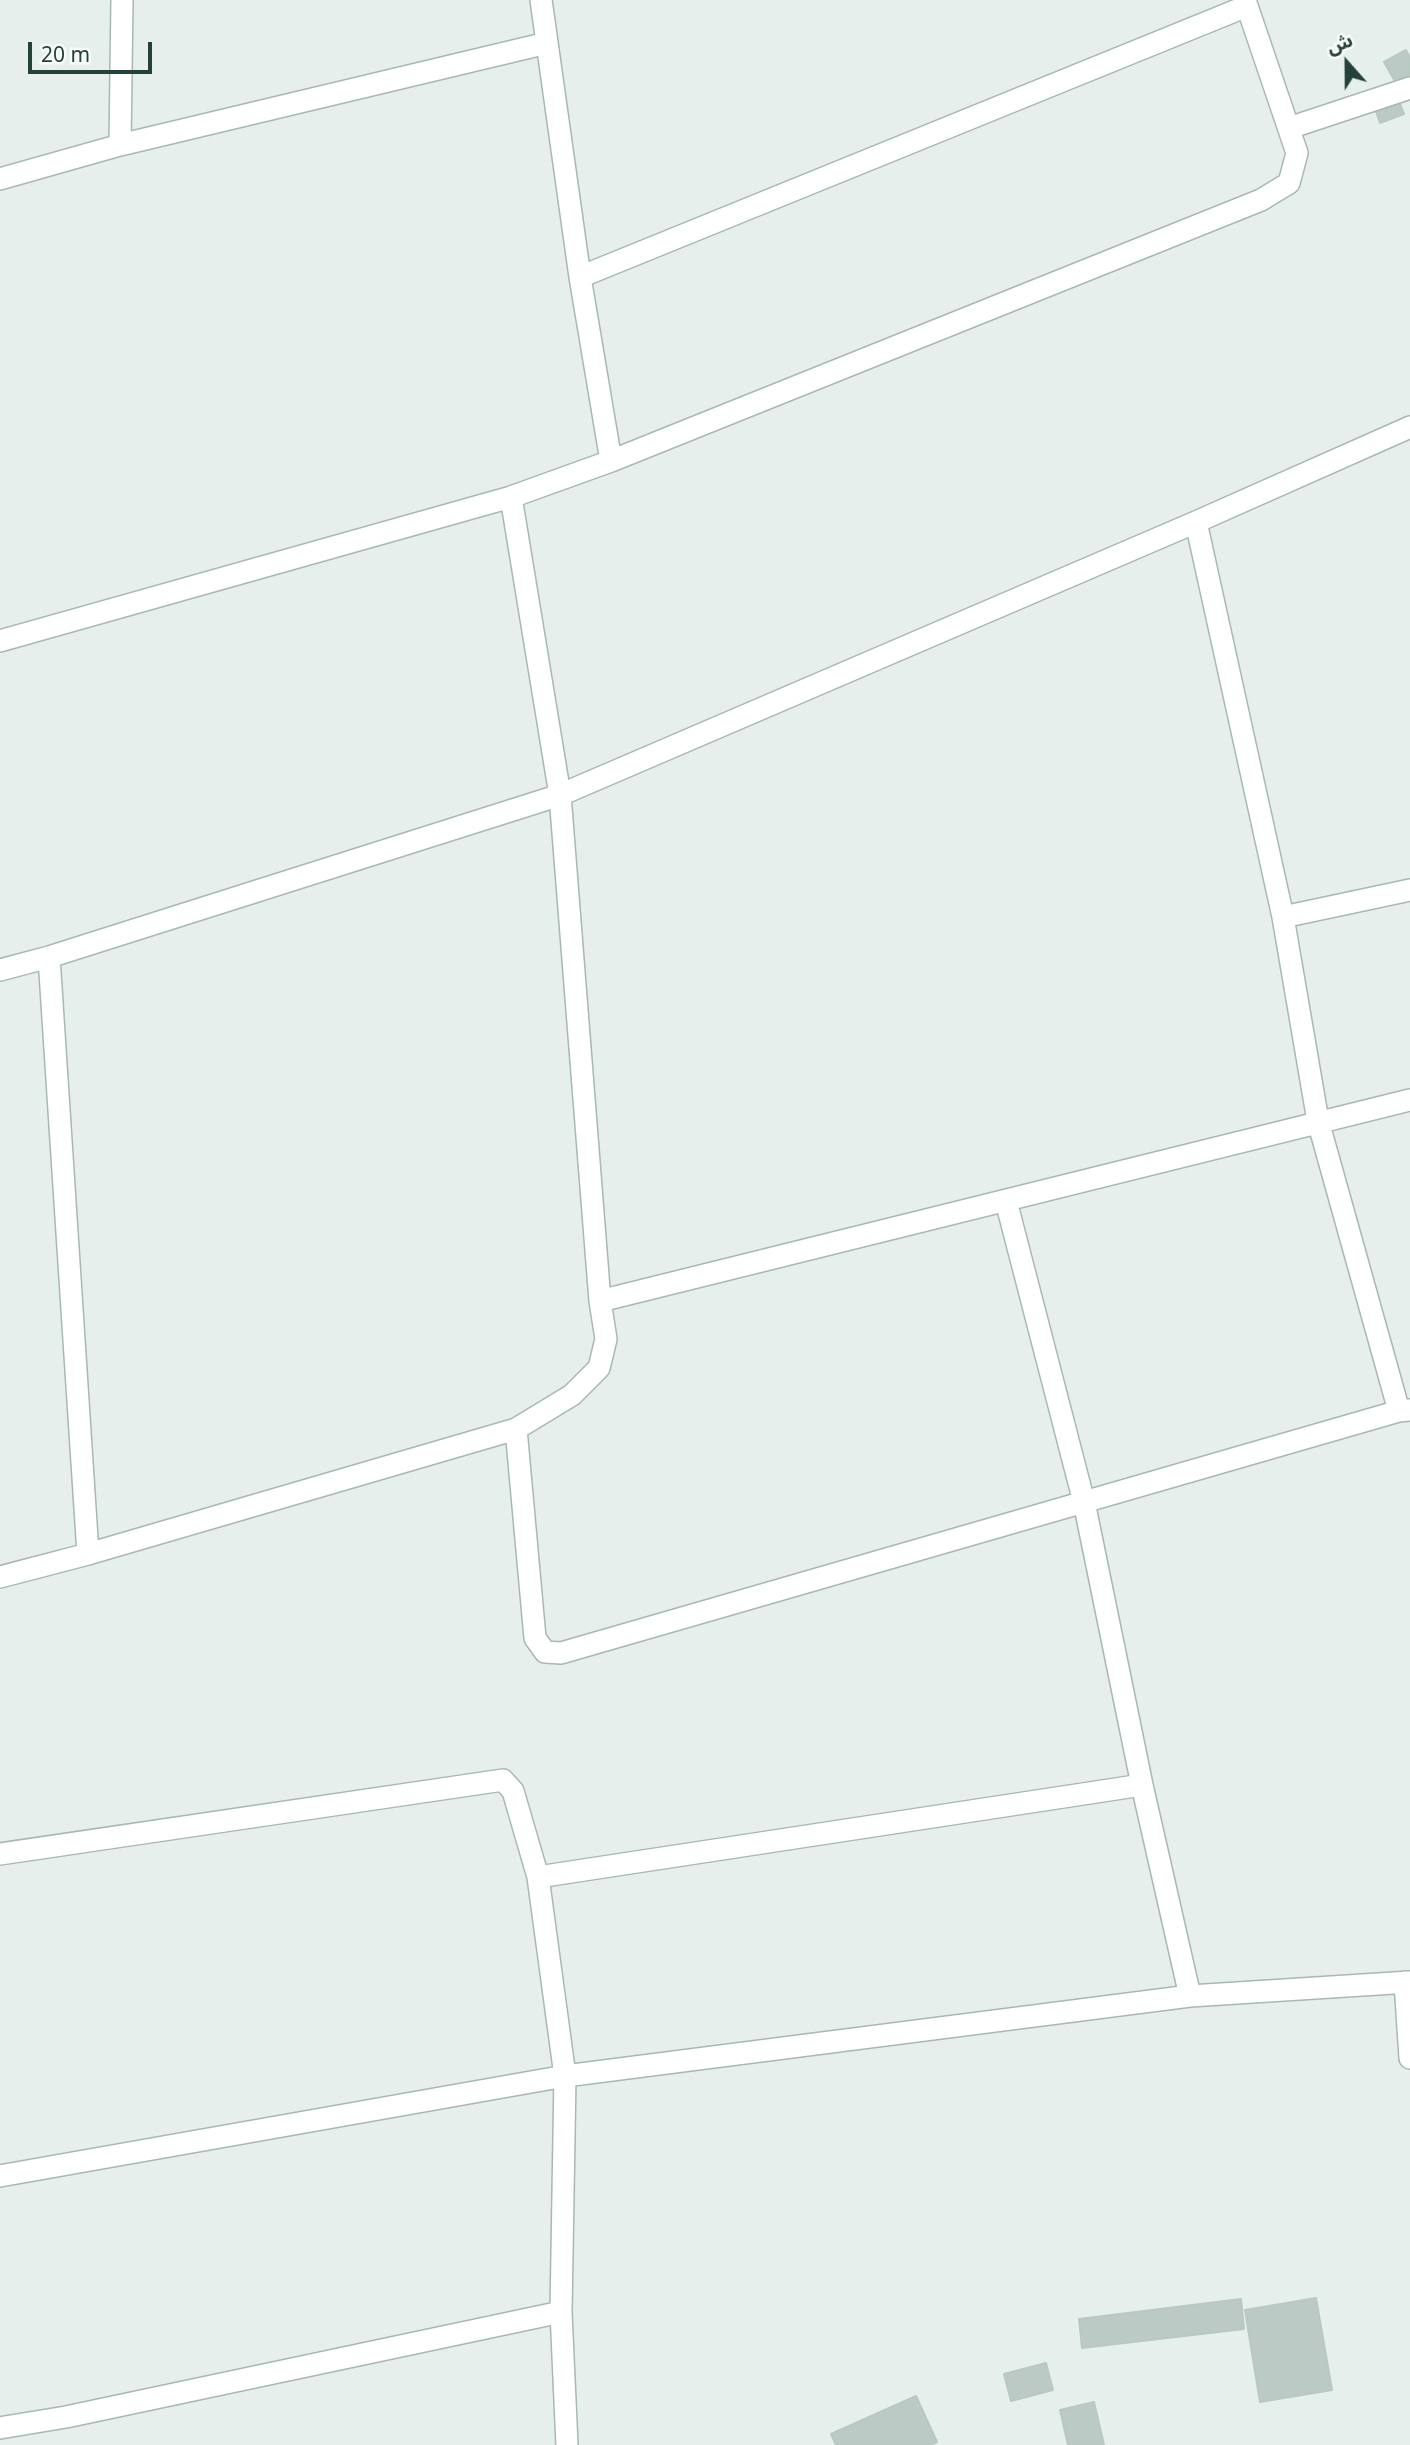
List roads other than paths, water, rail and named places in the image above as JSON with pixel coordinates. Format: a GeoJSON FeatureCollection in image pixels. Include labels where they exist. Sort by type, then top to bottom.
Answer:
{"type":"FeatureCollection","features":[{"type":"Feature","properties":{"kind":"street"},"geometry":{"type":"LineString","coordinates":[[120,145],[122,0]]}},
{"type":"Feature","properties":{"kind":"street"},"geometry":{"type":"LineString","coordinates":[[541,0],[580,277],[611,461]]}},
{"type":"Feature","properties":{"kind":"street"},"geometry":{"type":"LineString","coordinates":[[0,641],[511,498],[611,461],[1261,200],[1289,183],[1297,153],[1246,3],[580,277]]}},
{"type":"Feature","properties":{"kind":"street"},"geometry":{"type":"LineString","coordinates":[[0,179],[120,145],[547,43]]}},
{"type":"Feature","properties":{"kind":"street"},"geometry":{"type":"LineString","coordinates":[[1289,128],[1410,88]]}},
{"type":"Feature","properties":{"kind":"street"},"geometry":{"type":"LineString","coordinates":[[0,970],[49,957],[560,795],[1196,522],[1410,427]]}},
{"type":"Feature","properties":{"kind":"street"},"geometry":{"type":"LineString","coordinates":[[0,1577],[88,1554],[516,1429],[572,1395],[599,1368],[606,1339],[600,1301],[560,795],[511,498]]}},
{"type":"Feature","properties":{"kind":"street"},"geometry":{"type":"LineString","coordinates":[[516,1429],[535,1638],[545,1652],[561,1653],[1404,1410],[1318,1121],[1283,918],[1196,522]]}},
{"type":"Feature","properties":{"kind":"street"},"geometry":{"type":"LineString","coordinates":[[1283,918],[1410,890]]}},
{"type":"Feature","properties":{"kind":"street"},"geometry":{"type":"LineString","coordinates":[[49,957],[88,1554]]}},
{"type":"Feature","properties":{"kind":"street"},"geometry":{"type":"LineString","coordinates":[[600,1301],[1410,1100]]}},
{"type":"Feature","properties":{"kind":"street"},"geometry":{"type":"LineString","coordinates":[[1006,1201],[1084,1502],[1142,1785],[1190,1996]]}},
{"type":"Feature","properties":{"kind":"street"},"geometry":{"type":"LineString","coordinates":[[0,1854],[503,1780],[513,1791],[538,1877],[565,2076],[561,2312],[567,2445]]}},
{"type":"Feature","properties":{"kind":"street"},"geometry":{"type":"LineString","coordinates":[[538,1877],[1142,1785]]}},
{"type":"Feature","properties":{"kind":"street"},"geometry":{"type":"LineString","coordinates":[[0,2176],[565,2076],[1190,1996],[1407,1982],[1410,2058]]}},
{"type":"Feature","properties":{"kind":"street"},"geometry":{"type":"LineString","coordinates":[[0,2428],[66,2417],[561,2312]]}}]}
